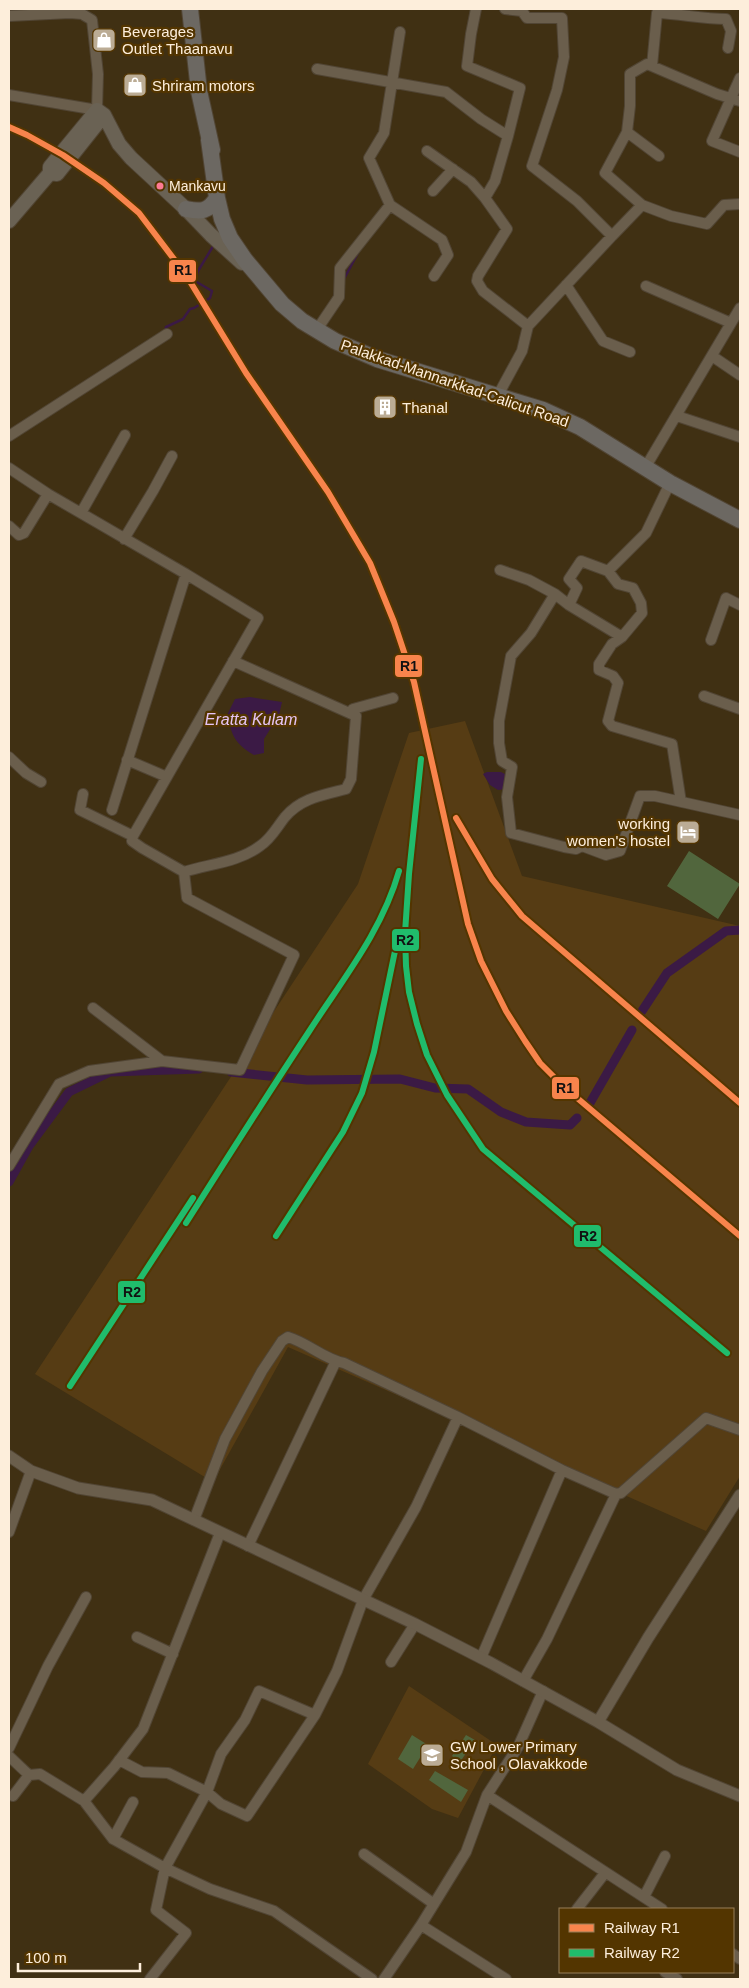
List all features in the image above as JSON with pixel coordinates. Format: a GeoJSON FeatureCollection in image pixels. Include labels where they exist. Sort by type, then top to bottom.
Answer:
{"type":"FeatureCollection","features":[{"type":"Feature","properties":{"kind":"highway","name":"Palakkad-Mannarkkad-Calicut Road"},"geometry":{"type":"LineString","coordinates":[[190,9],[199,92],[222,219],[230,238],[282,304],[316,331],[377,359],[544,410],[580,426],[670,483],[740,520]]}},
{"type":"Feature","properties":{"kind":"highway","name":"Palakkad-Mannarkkad-Calicut Road"},"geometry":{"type":"LineString","coordinates":[[209,140],[239,234],[259,277]]}},
{"type":"Feature","properties":{"kind":"highway"},"geometry":{"type":"LineString","coordinates":[[186,209],[200,212],[208,210],[217,198]]}},
{"type":"Feature","properties":{"kind":"main road"},"geometry":{"type":"LineString","coordinates":[[9,221],[50,173],[50,168],[100,113],[125,151],[211,235],[259,277]]}},
{"type":"Feature","properties":{"kind":"street"},"geometry":{"type":"LineString","coordinates":[[476,9],[467,66],[520,88],[495,181],[485,198]]}},
{"type":"Feature","properties":{"kind":"street"},"geometry":{"type":"LineString","coordinates":[[504,9],[522,11],[527,18],[562,18],[564,57],[557,90],[532,166],[577,201],[612,236]]}},
{"type":"Feature","properties":{"kind":"street"},"geometry":{"type":"LineString","coordinates":[[9,16],[70,13],[82,14],[92,20],[100,113]]}},
{"type":"Feature","properties":{"kind":"street"},"geometry":{"type":"LineString","coordinates":[[652,66],[658,13],[680,14],[708,19],[726,19],[731,31],[728,48]]}},
{"type":"Feature","properties":{"kind":"street"},"geometry":{"type":"LineString","coordinates":[[400,32],[384,133],[369,158],[390,205],[442,240],[448,255],[434,276]]}},
{"type":"Feature","properties":{"kind":"street"},"geometry":{"type":"LineString","coordinates":[[736,100],[694,85],[648,64],[630,74],[630,106],[627,132],[605,173],[642,205],[671,216],[707,224],[724,205],[740,204]]}},
{"type":"Feature","properties":{"kind":"street"},"geometry":{"type":"LineString","coordinates":[[317,69],[446,92],[481,119],[508,136]]}},
{"type":"Feature","properties":{"kind":"street"},"geometry":{"type":"LineString","coordinates":[[740,78],[736,100],[712,140],[740,152]]}},
{"type":"Feature","properties":{"kind":"street"},"geometry":{"type":"LineString","coordinates":[[9,95],[49,103],[92,108],[100,113]]}},
{"type":"Feature","properties":{"kind":"street"},"geometry":{"type":"LineString","coordinates":[[627,132],[659,156]]}},
{"type":"Feature","properties":{"kind":"street"},"geometry":{"type":"LineString","coordinates":[[427,151],[471,182],[507,229],[478,276],[477,281],[483,291],[528,326]]}},
{"type":"Feature","properties":{"kind":"street"},"geometry":{"type":"LineString","coordinates":[[433,191],[453,169]]}},
{"type":"Feature","properties":{"kind":"street"},"geometry":{"type":"LineString","coordinates":[[316,331],[339,297],[340,268],[390,205]]}},
{"type":"Feature","properties":{"kind":"street"},"geometry":{"type":"LineString","coordinates":[[497,397],[522,351],[528,326],[642,205]]}},
{"type":"Feature","properties":{"kind":"street"},"geometry":{"type":"LineString","coordinates":[[566,285],[603,341],[630,352]]}},
{"type":"Feature","properties":{"kind":"street"},"geometry":{"type":"LineString","coordinates":[[646,286],[731,323]]}},
{"type":"Feature","properties":{"kind":"street"},"geometry":{"type":"LineString","coordinates":[[646,468],[740,308]]}},
{"type":"Feature","properties":{"kind":"street"},"geometry":{"type":"LineString","coordinates":[[9,436],[167,334]]}},
{"type":"Feature","properties":{"kind":"street"},"geometry":{"type":"LineString","coordinates":[[712,356],[740,375]]}},
{"type":"Feature","properties":{"kind":"street"},"geometry":{"type":"LineString","coordinates":[[677,416],[740,437]]}},
{"type":"Feature","properties":{"kind":"street"},"geometry":{"type":"LineString","coordinates":[[81,513],[125,435]]}},
{"type":"Feature","properties":{"kind":"street"},"geometry":{"type":"LineString","coordinates":[[124,539],[153,492],[172,456]]}},
{"type":"Feature","properties":{"kind":"street"},"geometry":{"type":"LineString","coordinates":[[9,468],[48,494],[258,618],[133,836],[132,841],[142,848],[184,872],[239,858],[260,847],[271,837],[286,816],[298,805],[312,798],[346,789],[352,774],[356,716],[353,709],[393,698]]}},
{"type":"Feature","properties":{"kind":"street"},"geometry":{"type":"LineString","coordinates":[[608,571],[646,533],[670,483]]}},
{"type":"Feature","properties":{"kind":"street"},"geometry":{"type":"LineString","coordinates":[[9,526],[19,535],[24,533],[48,494]]}},
{"type":"Feature","properties":{"kind":"street"},"geometry":{"type":"LineString","coordinates":[[569,605],[578,588],[569,579],[580,560],[608,571],[618,584],[634,588],[641,603],[642,612],[622,637],[612,644],[598,667],[599,670],[613,676],[618,683],[608,721],[612,726],[672,744],[681,802]]}},
{"type":"Feature","properties":{"kind":"street"},"geometry":{"type":"LineString","coordinates":[[500,570],[530,580],[622,637]]}},
{"type":"Feature","properties":{"kind":"street"},"geometry":{"type":"LineString","coordinates":[[112,810],[186,574]]}},
{"type":"Feature","properties":{"kind":"street"},"geometry":{"type":"LineString","coordinates":[[555,594],[531,633],[511,656],[500,721],[499,743],[502,761],[512,767],[507,797],[511,833],[564,847],[576,849],[582,846],[606,855],[620,851],[640,796],[655,796],[740,815]]}},
{"type":"Feature","properties":{"kind":"street"},"geometry":{"type":"LineString","coordinates":[[711,640],[726,598],[740,606]]}},
{"type":"Feature","properties":{"kind":"street"},"geometry":{"type":"LineString","coordinates":[[233,661],[354,714]]}},
{"type":"Feature","properties":{"kind":"street"},"geometry":{"type":"LineString","coordinates":[[704,696],[740,709]]}},
{"type":"Feature","properties":{"kind":"street"},"geometry":{"type":"LineString","coordinates":[[9,757],[26,773],[41,782]]}},
{"type":"Feature","properties":{"kind":"street"},"geometry":{"type":"LineString","coordinates":[[127,760],[167,777]]}},
{"type":"Feature","properties":{"kind":"street"},"geometry":{"type":"LineString","coordinates":[[82,794],[80,810],[133,836]]}},
{"type":"Feature","properties":{"kind":"street"},"geometry":{"type":"LineString","coordinates":[[9,1166],[59,1084],[89,1071],[162,1061],[240,1070],[294,956],[188,898],[184,872]]}},
{"type":"Feature","properties":{"kind":"street"},"geometry":{"type":"LineString","coordinates":[[93,1008],[162,1061]]}},
{"type":"Feature","properties":{"kind":"street"},"geometry":{"type":"LineString","coordinates":[[194,1520],[225,1439],[262,1371],[282,1341],[288,1337],[302,1341],[336,1361],[344,1363],[458,1417],[562,1470],[616,1494],[621,1493],[706,1418],[740,1430]]}},
{"type":"Feature","properties":{"kind":"street"},"geometry":{"type":"LineString","coordinates":[[248,1546],[336,1361]]}},
{"type":"Feature","properties":{"kind":"street"},"geometry":{"type":"LineString","coordinates":[[119,1760],[142,1772],[168,1773],[207,1792],[221,1804],[240,1814],[249,1815],[316,1715],[337,1671],[363,1600],[416,1507],[458,1417]]}},
{"type":"Feature","properties":{"kind":"street"},"geometry":{"type":"LineString","coordinates":[[9,1456],[31,1471],[78,1488],[152,1500],[415,1624],[543,1691],[677,1770],[740,1796]]}},
{"type":"Feature","properties":{"kind":"street"},"geometry":{"type":"LineString","coordinates":[[481,1658],[562,1470]]}},
{"type":"Feature","properties":{"kind":"street"},"geometry":{"type":"LineString","coordinates":[[9,1532],[31,1471]]}},
{"type":"Feature","properties":{"kind":"street"},"geometry":{"type":"LineString","coordinates":[[523,1681],[547,1638],[616,1494]]}},
{"type":"Feature","properties":{"kind":"street"},"geometry":{"type":"LineString","coordinates":[[598,1722],[653,1630],[740,1495]]}},
{"type":"Feature","properties":{"kind":"street"},"geometry":{"type":"LineString","coordinates":[[84,1801],[144,1729],[220,1533]]}},
{"type":"Feature","properties":{"kind":"street"},"geometry":{"type":"LineString","coordinates":[[9,1748],[48,1666],[86,1597]]}},
{"type":"Feature","properties":{"kind":"street"},"geometry":{"type":"LineString","coordinates":[[391,1662],[415,1624]]}},
{"type":"Feature","properties":{"kind":"street"},"geometry":{"type":"LineString","coordinates":[[137,1637],[173,1654]]}},
{"type":"Feature","properties":{"kind":"street"},"geometry":{"type":"LineString","coordinates":[[150,1979],[186,1933],[156,1910],[165,1868],[207,1792],[220,1754],[245,1720],[259,1691],[316,1715]]}},
{"type":"Feature","properties":{"kind":"street"},"geometry":{"type":"LineString","coordinates":[[384,1979],[421,1925],[466,1852],[488,1794],[518,1746],[543,1691]]}},
{"type":"Feature","properties":{"kind":"street"},"geometry":{"type":"LineString","coordinates":[[9,1756],[29,1774],[40,1774],[84,1801],[113,1839],[165,1868],[210,1889],[274,1911],[372,1979]]}},
{"type":"Feature","properties":{"kind":"street"},"geometry":{"type":"LineString","coordinates":[[13,1796],[29,1774]]}},
{"type":"Feature","properties":{"kind":"street"},"geometry":{"type":"LineString","coordinates":[[488,1794],[648,1903],[660,1908]]}},
{"type":"Feature","properties":{"kind":"street"},"geometry":{"type":"LineString","coordinates":[[113,1839],[133,1802]]}},
{"type":"Feature","properties":{"kind":"street"},"geometry":{"type":"LineString","coordinates":[[364,1854],[434,1904]]}},
{"type":"Feature","properties":{"kind":"street"},"geometry":{"type":"LineString","coordinates":[[648,1903],[665,1856]]}},
{"type":"Feature","properties":{"kind":"street"},"geometry":{"type":"LineString","coordinates":[[578,1908],[605,1873]]}},
{"type":"Feature","properties":{"kind":"street"},"geometry":{"type":"LineString","coordinates":[[421,1925],[506,1979]]}},
{"type":"Feature","properties":{"kind":"shaded area"},"geometry":{"type":"Polygon","coordinates":[[[465,721],[522,876],[740,926],[740,1476],[706,1531],[288,1347],[213,1482],[35,1374],[358,884],[409,733],[465,721]]]}},
{"type":"Feature","properties":{"kind":"shaded area","name":"GW Lower Primary School , Olavakkode"},"geometry":{"type":"Polygon","coordinates":[[[409,1686],[497,1745],[458,1818],[432,1809],[368,1764],[409,1686]]]}},
{"type":"Feature","properties":{"kind":"green space"},"geometry":{"type":"Polygon","coordinates":[[[689,851],[740,884],[718,919],[667,886],[689,851]]]}},
{"type":"Feature","properties":{"kind":"green space"},"geometry":{"type":"Polygon","coordinates":[[[412,1735],[428,1745],[413,1769],[398,1759],[412,1735]]]}},
{"type":"Feature","properties":{"kind":"green space"},"geometry":{"type":"Polygon","coordinates":[[[466,1735],[475,1740],[460,1762],[452,1756],[466,1735]]]}},
{"type":"Feature","properties":{"kind":"green space"},"geometry":{"type":"Polygon","coordinates":[[[435,1771],[468,1790],[461,1802],[429,1780],[435,1771]]]}},
{"type":"Feature","properties":{"kind":"water","name":"Eratta Kulam"},"geometry":{"type":"Polygon","coordinates":[[[250,697],[282,702],[279,715],[264,739],[264,753],[254,755],[242,747],[235,739],[227,715],[235,699],[250,697]]]}},
{"type":"Feature","properties":{"kind":"water"},"geometry":{"type":"Polygon","coordinates":[[[487,772],[501,772],[507,775],[506,789],[498,790],[490,785],[483,774],[487,772]]]}},
{"type":"Feature","properties":{"kind":"waterway"},"geometry":{"type":"LineString","coordinates":[[165,332],[166,327],[183,319],[190,309],[210,298],[212,291],[195,281],[198,271],[215,243]]}},
{"type":"Feature","properties":{"kind":"waterway"},"geometry":{"type":"LineString","coordinates":[[344,279],[360,249]]}},
{"type":"Feature","properties":{"kind":"waterway"},"geometry":{"type":"LineString","coordinates":[[642,1011],[667,973],[726,931],[740,930]]}},
{"type":"Feature","properties":{"kind":"waterway"},"geometry":{"type":"LineString","coordinates":[[590,1103],[632,1030]]}},
{"type":"Feature","properties":{"kind":"waterway"},"geometry":{"type":"LineString","coordinates":[[9,1182],[29,1146],[69,1092],[110,1072],[199,1069]]}},
{"type":"Feature","properties":{"kind":"waterway"},"geometry":{"type":"LineString","coordinates":[[231,1072],[307,1080],[400,1079],[435,1088],[468,1089],[501,1112],[526,1122],[570,1125],[577,1118]]}},
{"type":"Feature","properties":{"kind":"rail line","name":"R1"},"geometry":{"type":"LineString","coordinates":[[9,127],[63,155],[104,183],[139,213],[186,275],[246,373],[328,492],[370,563],[394,622],[414,682],[468,924],[481,961],[506,1011],[525,1041],[540,1063],[563,1086],[740,1236]]}},
{"type":"Feature","properties":{"kind":"rail line","name":"R2"},"geometry":{"type":"LineString","coordinates":[[421,759],[409,874],[405,933],[406,966],[409,992],[417,1024],[427,1055],[447,1095],[483,1149],[727,1353]]}},
{"type":"Feature","properties":{"kind":"rail line","name":"R1"},"geometry":{"type":"LineString","coordinates":[[456,818],[492,879],[522,916],[740,1103]]}},
{"type":"Feature","properties":{"kind":"rail line","name":"R2"},"geometry":{"type":"LineString","coordinates":[[186,1223],[360,954],[383,914],[399,871]]}},
{"type":"Feature","properties":{"kind":"rail line","name":"R2"},"geometry":{"type":"LineString","coordinates":[[276,1236],[343,1132],[362,1093],[374,1052],[395,951]]}},
{"type":"Feature","properties":{"kind":"rail line","name":"R2"},"geometry":{"type":"LineString","coordinates":[[70,1386],[193,1198]]}},
{"type":"Feature","properties":{"kind":"place","name":"Beverages Outlet Thaanavu"},"geometry":{"type":"Point","coordinates":[104,40]}},
{"type":"Feature","properties":{"kind":"place","name":"Shriram motors"},"geometry":{"type":"Point","coordinates":[135,85]}},
{"type":"Feature","properties":{"kind":"place","name":"Mankavu"},"geometry":{"type":"Point","coordinates":[160,186]}},
{"type":"Feature","properties":{"kind":"place","name":"Thanal"},"geometry":{"type":"Point","coordinates":[385,407]}},
{"type":"Feature","properties":{"kind":"place","name":"working women's hostel"},"geometry":{"type":"Point","coordinates":[688,832]}},
{"type":"Feature","properties":{"kind":"place","name":"GW Lower Primary School , Olavakkode"},"geometry":{"type":"Point","coordinates":[432,1755]}}]}
